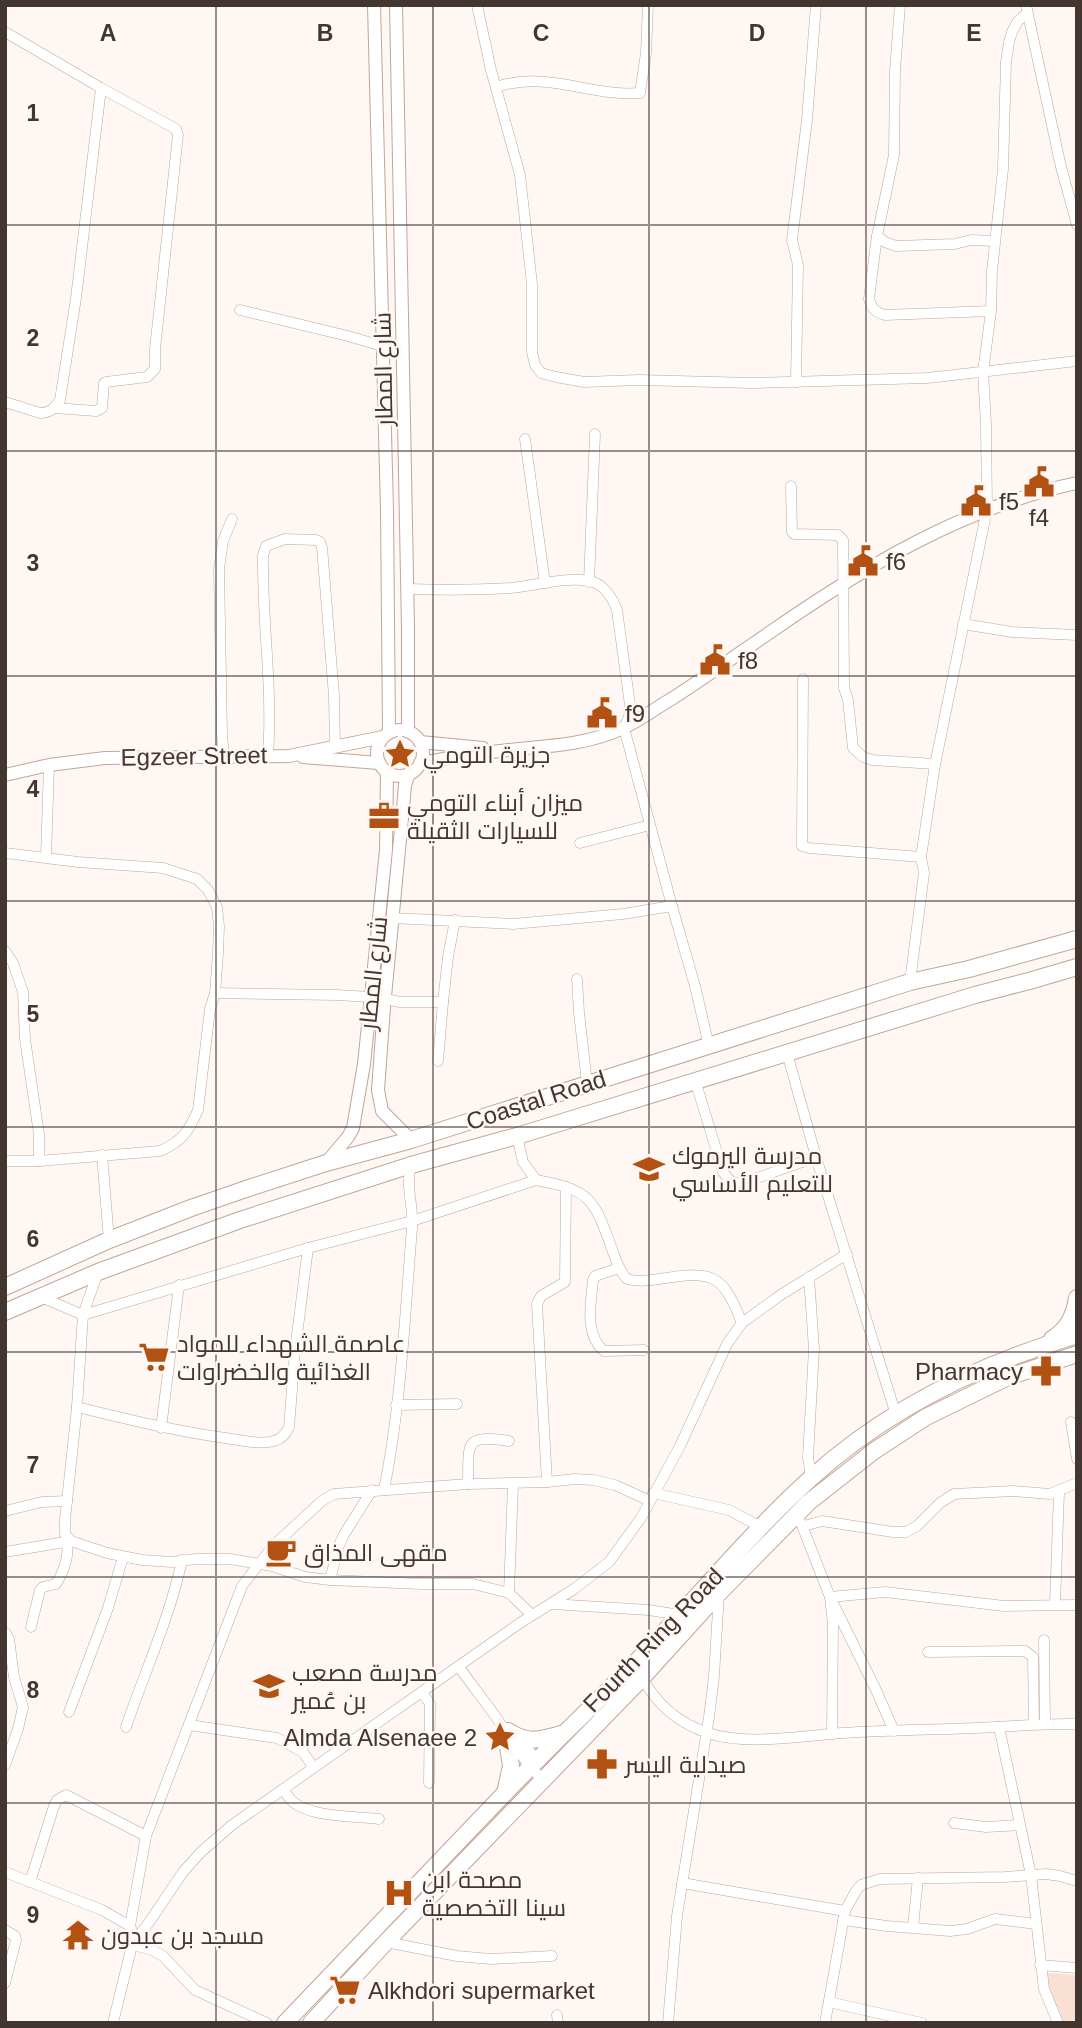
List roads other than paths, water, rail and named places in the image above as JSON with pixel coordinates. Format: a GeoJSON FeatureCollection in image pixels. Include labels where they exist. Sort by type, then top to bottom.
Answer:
{"type":"FeatureCollection","features":[{"type":"Feature","properties":{"kind":"main road","name":"Coastal Road"},"geometry":{"type":"LineString","coordinates":[[5,1287],[191,1208],[326,1163],[411,1140],[910,982],[969,969],[1077,939]]}},
{"type":"Feature","properties":{"kind":"main road"},"geometry":{"type":"LineString","coordinates":[[1025,954],[1019,971],[1030,981]]}},
{"type":"Feature","properties":{"kind":"main road","name":"Coastal Road"},"geometry":{"type":"LineString","coordinates":[[5,1312],[98,1272],[229,1224],[411,1164],[517,1136],[975,995],[1077,967]]}},
{"type":"Feature","properties":{"kind":"main road"},"geometry":{"type":"LineString","coordinates":[[969,969],[982,978],[981,989],[975,995]]}},
{"type":"Feature","properties":{"kind":"main road"},"geometry":{"type":"LineString","coordinates":[[1044,1345],[1068,1325],[1074,1314],[1077,1298]]}},
{"type":"Feature","properties":{"kind":"main road","name":"Fourth Ring Road"},"geometry":{"type":"LineString","coordinates":[[311,2023],[546,1776],[638,1671],[679,1615],[811,1478],[896,1415],[939,1390],[976,1371],[1077,1335]]}},
{"type":"Feature","properties":{"kind":"main road","name":"Fourth Ring Road"},"geometry":{"type":"LineString","coordinates":[[285,2023],[564,1733],[638,1671],[719,1593],[800,1521],[809,1502],[848,1470],[926,1418],[1007,1377],[1077,1354]]}},
{"type":"Feature","properties":{"kind":"main road"},"geometry":{"type":"LineString","coordinates":[[505,1730],[524,1740],[537,1740],[564,1733]]}},
{"type":"Feature","properties":{"kind":"main road"},"geometry":{"type":"LineString","coordinates":[[504,1794],[511,1766],[505,1730]]}},
{"type":"Feature","properties":{"kind":"street","name":"شارع المطار"},"geometry":{"type":"LineString","coordinates":[[374,5],[387,510],[386,735]]}},
{"type":"Feature","properties":{"kind":"street","name":"شارع المطار"},"geometry":{"type":"LineString","coordinates":[[396,5],[403,299],[408,731]]}},
{"type":"Feature","properties":{"kind":"street"},"geometry":{"type":"LineString","coordinates":[[477,5],[520,175],[532,284],[532,352],[541,373],[584,382],[639,380],[752,383],[927,378],[1077,361]]}},
{"type":"Feature","properties":{"kind":"street"},"geometry":{"type":"LineString","coordinates":[[496,87],[514,81],[535,80],[640,93],[646,53],[648,5]]}},
{"type":"Feature","properties":{"kind":"street"},"geometry":{"type":"LineString","coordinates":[[796,382],[798,265],[792,240],[807,120],[816,5]]}},
{"type":"Feature","properties":{"kind":"street"},"geometry":{"type":"LineString","coordinates":[[900,5],[895,71],[894,155],[877,236],[869,299],[872,308],[885,315],[990,311]]}},
{"type":"Feature","properties":{"kind":"street"},"geometry":{"type":"LineString","coordinates":[[1026,10],[1061,167],[1077,225]]}},
{"type":"Feature","properties":{"kind":"street"},"geometry":{"type":"LineString","coordinates":[[910,982],[924,873],[921,856],[935,764],[987,509],[986,424],[982,372],[1003,169],[1006,62],[1009,42],[1026,10]]}},
{"type":"Feature","properties":{"kind":"street"},"geometry":{"type":"LineString","coordinates":[[5,32],[176,129],[178,135],[155,369],[147,377],[104,383],[102,408],[96,411],[54,408]]}},
{"type":"Feature","properties":{"kind":"street"},"geometry":{"type":"LineString","coordinates":[[5,402],[40,413],[54,408],[60,400],[76,298],[101,88]]}},
{"type":"Feature","properties":{"kind":"street"},"geometry":{"type":"LineString","coordinates":[[877,236],[896,246],[955,244],[971,240],[994,241]]}},
{"type":"Feature","properties":{"kind":"street"},"geometry":{"type":"LineString","coordinates":[[381,299],[403,299]]}},
{"type":"Feature","properties":{"kind":"street"},"geometry":{"type":"LineString","coordinates":[[240,310],[382,346]]}},
{"type":"Feature","properties":{"kind":"street"},"geometry":{"type":"LineString","coordinates":[[589,582],[595,434]]}},
{"type":"Feature","properties":{"kind":"street"},"geometry":{"type":"LineString","coordinates":[[525,439],[545,583]]}},
{"type":"Feature","properties":{"kind":"street"},"geometry":{"type":"LineString","coordinates":[[420,763],[577,743],[624,728],[842,585],[909,545],[987,509],[1077,483]]}},
{"type":"Feature","properties":{"kind":"street"},"geometry":{"type":"LineString","coordinates":[[791,486],[792,532],[838,535],[843,540],[844,688],[848,700],[853,748],[863,757],[872,760],[935,764]]}},
{"type":"Feature","properties":{"kind":"street"},"geometry":{"type":"LineString","coordinates":[[225,757],[222,735],[219,569],[223,541],[232,519]]}},
{"type":"Feature","properties":{"kind":"street"},"geometry":{"type":"LineString","coordinates":[[268,755],[269,666],[263,555],[266,546],[285,539],[320,542],[334,696],[335,747]]}},
{"type":"Feature","properties":{"kind":"street"},"geometry":{"type":"LineString","coordinates":[[407,589],[487,589],[589,582],[602,587],[614,603],[630,705],[630,714],[624,728],[709,1046]]}},
{"type":"Feature","properties":{"kind":"street"},"geometry":{"type":"LineString","coordinates":[[962,624],[1012,632],[1077,635]]}},
{"type":"Feature","properties":{"kind":"street"},"geometry":{"type":"LineString","coordinates":[[803,679],[803,846],[921,856]]}},
{"type":"Feature","properties":{"kind":"street"},"geometry":{"type":"LineString","coordinates":[[289,756],[383,768],[398,776],[410,773],[420,763],[420,742],[408,731],[395,730],[386,735],[377,750],[383,768]]}},
{"type":"Feature","properties":{"kind":"street","name":"Egzeer Street"},"geometry":{"type":"LineString","coordinates":[[5,775],[49,765],[104,758],[289,756],[386,735]]}},
{"type":"Feature","properties":{"kind":"street"},"geometry":{"type":"LineString","coordinates":[[420,742],[508,750]]}},
{"type":"Feature","properties":{"kind":"street"},"geometry":{"type":"LineString","coordinates":[[47,857],[49,765]]}},
{"type":"Feature","properties":{"kind":"street","name":"شارع المطار"},"geometry":{"type":"LineString","coordinates":[[326,1163],[353,1128],[364,1064],[386,850],[383,768]]}},
{"type":"Feature","properties":{"kind":"street","name":"شارع المطار"},"geometry":{"type":"LineString","coordinates":[[410,773],[405,785],[378,1090],[382,1111],[411,1140]]}},
{"type":"Feature","properties":{"kind":"street"},"geometry":{"type":"LineString","coordinates":[[580,843],[650,825]]}},
{"type":"Feature","properties":{"kind":"street"},"geometry":{"type":"LineString","coordinates":[[5,853],[163,868],[197,879],[208,890],[217,907],[219,926],[215,993],[198,1111],[184,1137],[160,1151],[39,1161],[5,1161]]}},
{"type":"Feature","properties":{"kind":"street"},"geometry":{"type":"LineString","coordinates":[[392,918],[513,924],[623,914],[672,906]]}},
{"type":"Feature","properties":{"kind":"street"},"geometry":{"type":"LineString","coordinates":[[438,1062],[448,957],[455,920]]}},
{"type":"Feature","properties":{"kind":"street"},"geometry":{"type":"LineString","coordinates":[[5,951],[13,963],[23,992],[25,1039],[39,1134],[39,1161]]}},
{"type":"Feature","properties":{"kind":"street"},"geometry":{"type":"LineString","coordinates":[[577,979],[587,1083]]}},
{"type":"Feature","properties":{"kind":"street"},"geometry":{"type":"LineString","coordinates":[[215,993],[370,997]]}},
{"type":"Feature","properties":{"kind":"street"},"geometry":{"type":"LineString","coordinates":[[385,999],[408,1003],[443,1002]]}},
{"type":"Feature","properties":{"kind":"street"},"geometry":{"type":"LineString","coordinates":[[788,1053],[816,1157],[896,1415]]}},
{"type":"Feature","properties":{"kind":"street"},"geometry":{"type":"LineString","coordinates":[[364,1064],[380,1065]]}},
{"type":"Feature","properties":{"kind":"street"},"geometry":{"type":"LineString","coordinates":[[695,1080],[723,1172],[732,1182],[743,1183],[816,1157]]}},
{"type":"Feature","properties":{"kind":"street"},"geometry":{"type":"LineString","coordinates":[[517,1136],[523,1162],[536,1180]]}},
{"type":"Feature","properties":{"kind":"street"},"geometry":{"type":"LineString","coordinates":[[102,1155],[110,1241]]}},
{"type":"Feature","properties":{"kind":"street"},"geometry":{"type":"LineString","coordinates":[[384,1490],[393,1447],[412,1221],[408,1179],[411,1164]]}},
{"type":"Feature","properties":{"kind":"street"},"geometry":{"type":"LineString","coordinates":[[41,1297],[83,1315],[308,1248],[412,1221],[536,1180],[581,1192],[593,1203],[626,1279],[635,1281],[698,1275],[717,1280],[732,1299],[742,1323]]}},
{"type":"Feature","properties":{"kind":"street"},"geometry":{"type":"LineString","coordinates":[[547,1482],[537,1309],[539,1298],[565,1282],[566,1187]]}},
{"type":"Feature","properties":{"kind":"street"},"geometry":{"type":"LineString","coordinates":[[77,1407],[161,1428],[265,1443],[276,1441],[285,1435],[289,1427],[308,1248]]}},
{"type":"Feature","properties":{"kind":"street"},"geometry":{"type":"LineString","coordinates":[[132,1945],[183,1872],[232,1825],[531,1615],[574,1589],[609,1562],[641,1518],[680,1446],[727,1344],[742,1323],[847,1254]]}},
{"type":"Feature","properties":{"kind":"street"},"geometry":{"type":"LineString","coordinates":[[619,1268],[595,1276],[593,1280],[593,1341],[604,1351],[644,1350]]}},
{"type":"Feature","properties":{"kind":"street"},"geometry":{"type":"LineString","coordinates":[[31,1627],[40,1590],[56,1584],[67,1557],[69,1541],[65,1528],[83,1315],[98,1272]]}},
{"type":"Feature","properties":{"kind":"street"},"geometry":{"type":"LineString","coordinates":[[809,1277],[814,1349],[808,1457],[811,1478]]}},
{"type":"Feature","properties":{"kind":"street"},"geometry":{"type":"LineString","coordinates":[[161,1428],[179,1285]]}},
{"type":"Feature","properties":{"kind":"street"},"geometry":{"type":"LineString","coordinates":[[396,1405],[457,1404]]}},
{"type":"Feature","properties":{"kind":"street"},"geometry":{"type":"LineString","coordinates":[[1071,1422],[1077,1459]]}},
{"type":"Feature","properties":{"kind":"street"},"geometry":{"type":"LineString","coordinates":[[468,1484],[469,1453],[475,1440],[485,1438],[509,1441]]}},
{"type":"Feature","properties":{"kind":"street"},"geometry":{"type":"LineString","coordinates":[[113,2023],[132,1945],[133,1934],[130,1927],[146,1836],[242,1586],[273,1546],[323,1500],[334,1494],[372,1490],[593,1480],[652,1497],[729,1510],[761,1527]]}},
{"type":"Feature","properties":{"kind":"street"},"geometry":{"type":"LineString","coordinates":[[894,1731],[830,1597],[800,1521],[822,1521],[906,1532],[917,1526],[940,1503],[954,1494],[1013,1491],[1050,1494],[1077,1483]]}},
{"type":"Feature","properties":{"kind":"street"},"geometry":{"type":"LineString","coordinates":[[509,1593],[513,1484]]}},
{"type":"Feature","properties":{"kind":"street"},"geometry":{"type":"LineString","coordinates":[[330,1580],[338,1548],[372,1490]]}},
{"type":"Feature","properties":{"kind":"street"},"geometry":{"type":"LineString","coordinates":[[1055,1605],[1059,1492]]}},
{"type":"Feature","properties":{"kind":"street"},"geometry":{"type":"LineString","coordinates":[[5,1511],[42,1502],[67,1501]]}},
{"type":"Feature","properties":{"kind":"street"},"geometry":{"type":"LineString","coordinates":[[5,1552],[69,1541],[122,1557],[161,1561],[230,1559],[259,1563],[305,1577],[330,1580],[473,1584],[509,1593],[531,1615]]}},
{"type":"Feature","properties":{"kind":"street"},"geometry":{"type":"LineString","coordinates":[[69,1712],[108,1608],[122,1557]]}},
{"type":"Feature","properties":{"kind":"street"},"geometry":{"type":"LineString","coordinates":[[127,1727],[168,1613],[182,1560]]}},
{"type":"Feature","properties":{"kind":"street"},"geometry":{"type":"LineString","coordinates":[[830,1597],[885,1592],[1004,1606],[1077,1605]]}},
{"type":"Feature","properties":{"kind":"street"},"geometry":{"type":"LineString","coordinates":[[668,2023],[682,1883],[714,1676],[719,1593]]}},
{"type":"Feature","properties":{"kind":"street"},"geometry":{"type":"LineString","coordinates":[[830,1597],[833,1624],[832,1734]]}},
{"type":"Feature","properties":{"kind":"street"},"geometry":{"type":"LineString","coordinates":[[550,1604],[649,1610],[679,1615]]}},
{"type":"Feature","properties":{"kind":"street"},"geometry":{"type":"LineString","coordinates":[[5,1632],[9,1639],[14,1677],[23,1707],[5,1765]]}},
{"type":"Feature","properties":{"kind":"street"},"geometry":{"type":"LineString","coordinates":[[1040,1723],[1044,1640]]}},
{"type":"Feature","properties":{"kind":"street"},"geometry":{"type":"LineString","coordinates":[[928,1652],[1030,1653],[1033,1657],[1040,1723]]}},
{"type":"Feature","properties":{"kind":"street"},"geometry":{"type":"LineString","coordinates":[[459,1667],[505,1730],[546,1776]]}},
{"type":"Feature","properties":{"kind":"street"},"geometry":{"type":"LineString","coordinates":[[638,1671],[652,1697],[666,1710],[706,1733],[731,1738],[1040,1723],[1077,1724]]}},
{"type":"Feature","properties":{"kind":"street"},"geometry":{"type":"LineString","coordinates":[[422,1692],[430,1704],[429,1783]]}},
{"type":"Feature","properties":{"kind":"street"},"geometry":{"type":"LineString","coordinates":[[189,1726],[277,1738],[303,1752],[313,1767]]}},
{"type":"Feature","properties":{"kind":"street"},"geometry":{"type":"LineString","coordinates":[[999,1727],[1031,1875],[1044,1989],[1058,2023]]}},
{"type":"Feature","properties":{"kind":"street"},"geometry":{"type":"LineString","coordinates":[[283,1789],[293,1802],[313,1811],[379,1819]]}},
{"type":"Feature","properties":{"kind":"street"},"geometry":{"type":"LineString","coordinates":[[30,1882],[54,1806],[61,1796],[66,1795],[146,1836]]}},
{"type":"Feature","properties":{"kind":"street"},"geometry":{"type":"LineString","coordinates":[[954,1823],[986,1827],[1020,1825]]}},
{"type":"Feature","properties":{"kind":"street"},"geometry":{"type":"LineString","coordinates":[[5,1872],[102,1910],[130,1927]]}},
{"type":"Feature","properties":{"kind":"street"},"geometry":{"type":"LineString","coordinates":[[825,2023],[844,1916],[856,1891],[868,1882],[880,1879],[1046,1874],[1077,1881]]}},
{"type":"Feature","properties":{"kind":"street"},"geometry":{"type":"LineString","coordinates":[[913,1927],[918,1878]]}},
{"type":"Feature","properties":{"kind":"street"},"geometry":{"type":"LineString","coordinates":[[682,1883],[887,1926],[950,1931],[967,1929],[995,1919],[1036,1924]]}},
{"type":"Feature","properties":{"kind":"street"},"geometry":{"type":"LineString","coordinates":[[5,1930],[15,1936],[16,1940],[5,1983]]}},
{"type":"Feature","properties":{"kind":"street"},"geometry":{"type":"LineString","coordinates":[[386,1942],[457,1956],[491,1959],[552,1956]]}},
{"type":"Feature","properties":{"kind":"street"},"geometry":{"type":"LineString","coordinates":[[132,1945],[163,1956],[195,1990],[267,2023]]}},
{"type":"Feature","properties":{"kind":"street"},"geometry":{"type":"LineString","coordinates":[[1040,1965],[1077,1968]]}},
{"type":"Feature","properties":{"kind":"street"},"geometry":{"type":"LineString","coordinates":[[829,2002],[922,2023]]}},
{"type":"Feature","properties":{"kind":"place","name":"f4"},"geometry":{"type":"Point","coordinates":[1039,482]}},
{"type":"Feature","properties":{"kind":"place","name":"f5"},"geometry":{"type":"Point","coordinates":[976,501]}},
{"type":"Feature","properties":{"kind":"place","name":"f6"},"geometry":{"type":"Point","coordinates":[863,561]}},
{"type":"Feature","properties":{"kind":"place","name":"f8"},"geometry":{"type":"Point","coordinates":[715,660]}},
{"type":"Feature","properties":{"kind":"place","name":"f9"},"geometry":{"type":"Point","coordinates":[602,713]}},
{"type":"Feature","properties":{"kind":"place","name":"جزيرة التومي"},"geometry":{"type":"Point","coordinates":[400,754]}},
{"type":"Feature","properties":{"kind":"place","name":"ميزان أبناء التومي للسيارات الثقيلة"},"geometry":{"type":"Point","coordinates":[384,816]}},
{"type":"Feature","properties":{"kind":"place","name":"مدرسة اليرموك للتعليم الأساسي"},"geometry":{"type":"Point","coordinates":[649,1169]}},
{"type":"Feature","properties":{"kind":"place","name":"عاصمة الشهداء للمواد الغذائية والخضراوات"},"geometry":{"type":"Point","coordinates":[154,1357]}},
{"type":"Feature","properties":{"kind":"place","name":"Pharmacy"},"geometry":{"type":"Point","coordinates":[1046,1371]}},
{"type":"Feature","properties":{"kind":"place","name":"مقهى المذاق"},"geometry":{"type":"Point","coordinates":[281,1552]}},
{"type":"Feature","properties":{"kind":"place","name":"مدرسة مصعب بن عُمير"},"geometry":{"type":"Point","coordinates":[269,1686]}},
{"type":"Feature","properties":{"kind":"place","name":"Almda Alsenaee 2"},"geometry":{"type":"Point","coordinates":[500,1737]}},
{"type":"Feature","properties":{"kind":"place","name":"صيدلية اليسر"},"geometry":{"type":"Point","coordinates":[602,1764]}},
{"type":"Feature","properties":{"kind":"place","name":"مصحة ابن سينا التخصصية"},"geometry":{"type":"Point","coordinates":[399,1893]}},
{"type":"Feature","properties":{"kind":"place","name":"مسجد بن عبدون"},"geometry":{"type":"Point","coordinates":[78,1935]}},
{"type":"Feature","properties":{"kind":"place","name":"Alkhdori supermarket"},"geometry":{"type":"Point","coordinates":[345,1990]}}]}
